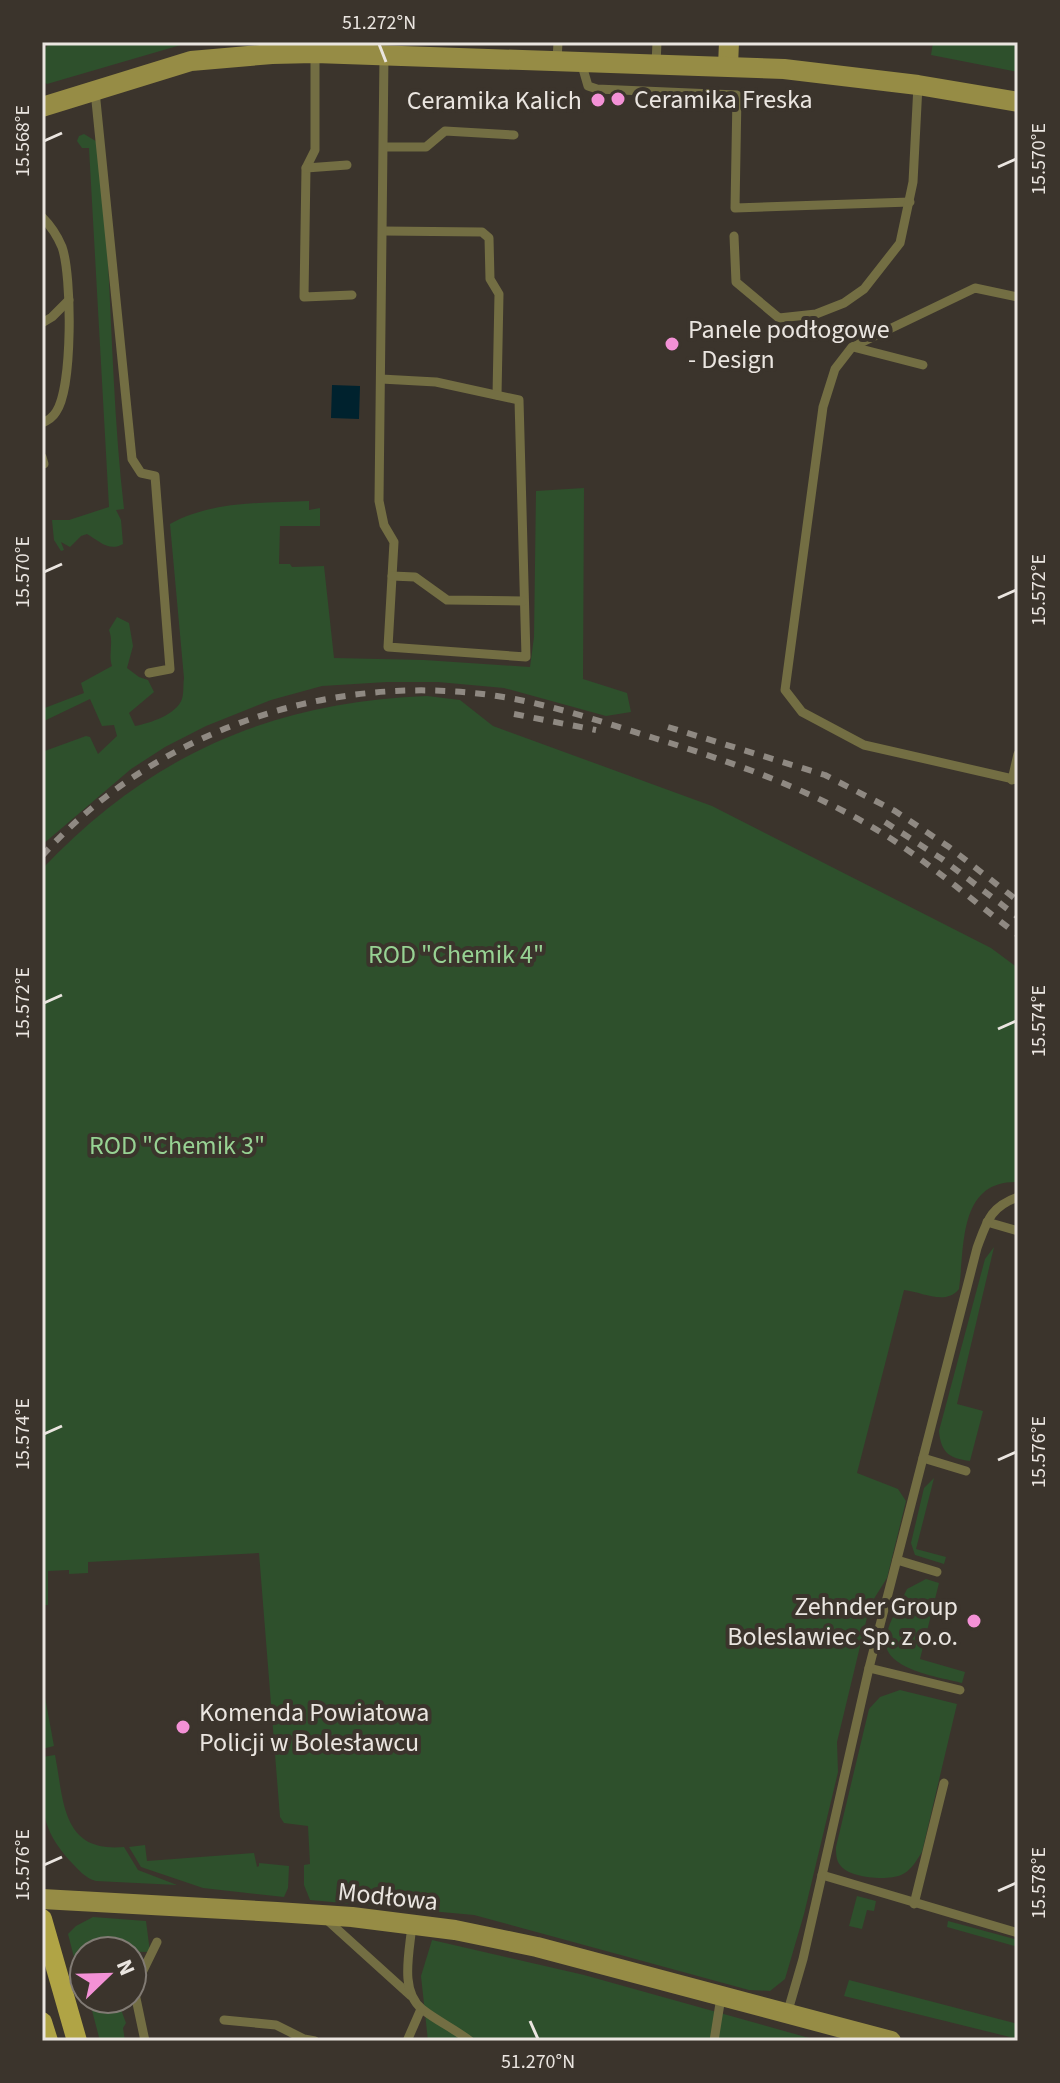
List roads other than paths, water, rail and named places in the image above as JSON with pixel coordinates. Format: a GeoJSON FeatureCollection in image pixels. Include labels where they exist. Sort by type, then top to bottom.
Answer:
{"type":"FeatureCollection","features":[{"type":"Feature","properties":{"kind":"main road"},"geometry":{"type":"LineString","coordinates":[[728,66],[729,42]]}},
{"type":"Feature","properties":{"kind":"main road"},"geometry":{"type":"LineString","coordinates":[[42,107],[233,49],[384,55],[447,49],[557,52],[581,62],[728,66],[829,73],[1018,102]]}},
{"type":"Feature","properties":{"kind":"main road","name":"Modłowa"},"geometry":{"type":"LineString","coordinates":[[42,1899],[321,1915],[412,1924],[537,1947],[891,2041]]}},
{"type":"Feature","properties":{"kind":"main road"},"geometry":{"type":"LineString","coordinates":[[42,1919],[77,2041]]}},
{"type":"Feature","properties":{"kind":"main road"},"geometry":{"type":"LineString","coordinates":[[42,2022],[48,2041]]}},
{"type":"Feature","properties":{"kind":"lane"},"geometry":{"type":"LineString","coordinates":[[656,64],[657,42]]}},
{"type":"Feature","properties":{"kind":"lane"},"geometry":{"type":"LineString","coordinates":[[315,53],[315,150],[306,168],[304,297],[352,295]]}},
{"type":"Feature","properties":{"kind":"lane"},"geometry":{"type":"LineString","coordinates":[[381,379],[436,382],[519,400],[526,657],[388,647],[394,542],[384,525],[379,501],[384,55]]}},
{"type":"Feature","properties":{"kind":"lane"},"geometry":{"type":"LineString","coordinates":[[581,62],[588,86],[597,89],[737,95],[735,208],[910,202]]}},
{"type":"Feature","properties":{"kind":"lane"},"geometry":{"type":"LineString","coordinates":[[734,236],[736,282],[779,318],[816,314],[844,303],[864,289],[900,243],[910,202],[918,85]]}},
{"type":"Feature","properties":{"kind":"lane"},"geometry":{"type":"LineString","coordinates":[[95,91],[132,459],[141,473],[155,476],[170,669],[149,673]]}},
{"type":"Feature","properties":{"kind":"lane"},"geometry":{"type":"LineString","coordinates":[[384,147],[426,147],[445,131],[514,135]]}},
{"type":"Feature","properties":{"kind":"lane"},"geometry":{"type":"LineString","coordinates":[[306,168],[347,165]]}},
{"type":"Feature","properties":{"kind":"lane"},"geometry":{"type":"LineString","coordinates":[[42,217],[52,226],[63,250],[69,300],[68,356],[63,397],[57,412],[42,423]]}},
{"type":"Feature","properties":{"kind":"lane"},"geometry":{"type":"LineString","coordinates":[[383,231],[482,232],[489,238],[490,279],[499,294],[497,395]]}},
{"type":"Feature","properties":{"kind":"lane"},"geometry":{"type":"LineString","coordinates":[[1018,297],[975,288],[852,347],[835,369],[823,407],[785,690],[802,712],[864,745],[1015,780],[1018,754]]}},
{"type":"Feature","properties":{"kind":"lane"},"geometry":{"type":"LineString","coordinates":[[42,323],[69,300]]}},
{"type":"Feature","properties":{"kind":"lane"},"geometry":{"type":"LineString","coordinates":[[852,347],[923,365]]}},
{"type":"Feature","properties":{"kind":"lane"},"geometry":{"type":"LineString","coordinates":[[392,576],[415,577],[447,600],[523,601]]}},
{"type":"Feature","properties":{"kind":"lane"},"geometry":{"type":"LineString","coordinates":[[787,2014],[803,1959],[869,1668],[977,1248],[997,1206],[1018,1197]]}},
{"type":"Feature","properties":{"kind":"lane"},"geometry":{"type":"LineString","coordinates":[[987,1222],[1018,1231]]}},
{"type":"Feature","properties":{"kind":"lane"},"geometry":{"type":"LineString","coordinates":[[923,1458],[966,1471]]}},
{"type":"Feature","properties":{"kind":"lane"},"geometry":{"type":"LineString","coordinates":[[897,1560],[937,1572]]}},
{"type":"Feature","properties":{"kind":"lane"},"geometry":{"type":"LineString","coordinates":[[869,1668],[960,1690]]}},
{"type":"Feature","properties":{"kind":"lane"},"geometry":{"type":"LineString","coordinates":[[914,1904],[944,1783]]}},
{"type":"Feature","properties":{"kind":"lane"},"geometry":{"type":"LineString","coordinates":[[822,1875],[1018,1933]]}},
{"type":"Feature","properties":{"kind":"lane"},"geometry":{"type":"LineString","coordinates":[[321,1915],[421,2009],[470,2041]]}},
{"type":"Feature","properties":{"kind":"lane"},"geometry":{"type":"LineString","coordinates":[[411,1997],[408,1977],[412,1924]]}},
{"type":"Feature","properties":{"kind":"lane"},"geometry":{"type":"LineString","coordinates":[[145,2041],[134,1989],[157,1942]]}},
{"type":"Feature","properties":{"kind":"lane"},"geometry":{"type":"LineString","coordinates":[[714,2041],[721,1997]]}},
{"type":"Feature","properties":{"kind":"lane"},"geometry":{"type":"LineString","coordinates":[[407,2041],[421,2009]]}},
{"type":"Feature","properties":{"kind":"lane"},"geometry":{"type":"LineString","coordinates":[[224,2020],[276,2025],[315,2041]]}},
{"type":"Feature","properties":{"kind":"water"},"geometry":{"type":"Polygon","coordinates":[[[332,385],[360,386],[359,419],[331,418],[332,385]]]}},
{"type":"Feature","properties":{"kind":"railway"},"geometry":{"type":"LineString","coordinates":[[42,856],[87,812],[137,774],[192,743],[250,719],[310,702],[372,693],[434,691],[497,696],[615,726],[713,757],[800,790],[882,833],[1018,935]]}},
{"type":"Feature","properties":{"kind":"railway"},"geometry":{"type":"LineString","coordinates":[[514,714],[596,730]]}},
{"type":"Feature","properties":{"kind":"railway"},"geometry":{"type":"LineString","coordinates":[[668,727],[825,775],[895,811],[949,847],[1018,901]]}},
{"type":"Feature","properties":{"kind":"railway"},"geometry":{"type":"LineString","coordinates":[[885,822],[942,859],[1018,917]]}},
{"type":"Feature","properties":{"kind":"place","name":"Ceramika Freska"},"geometry":{"type":"Point","coordinates":[618,99]}},
{"type":"Feature","properties":{"kind":"place","name":"Ceramika Kalich"},"geometry":{"type":"Point","coordinates":[598,100]}},
{"type":"Feature","properties":{"kind":"place","name":"Panele podłogowe - Design"},"geometry":{"type":"Point","coordinates":[672,344]}},
{"type":"Feature","properties":{"kind":"place","name":"Zehnder Group Boleslawiec Sp. z o.o."},"geometry":{"type":"Point","coordinates":[974,1621]}},
{"type":"Feature","properties":{"kind":"place","name":"Komenda Powiatowa Policji w Bolesławcu"},"geometry":{"type":"Point","coordinates":[183,1727]}},
{"type":"Feature","properties":{"kind":"park label","name":"ROD \"Chemik 4\""},"geometry":{"type":"Point","coordinates":[456,954]}},
{"type":"Feature","properties":{"kind":"park label","name":"ROD \"Chemik 3\""},"geometry":{"type":"Point","coordinates":[177,1145]}}]}
